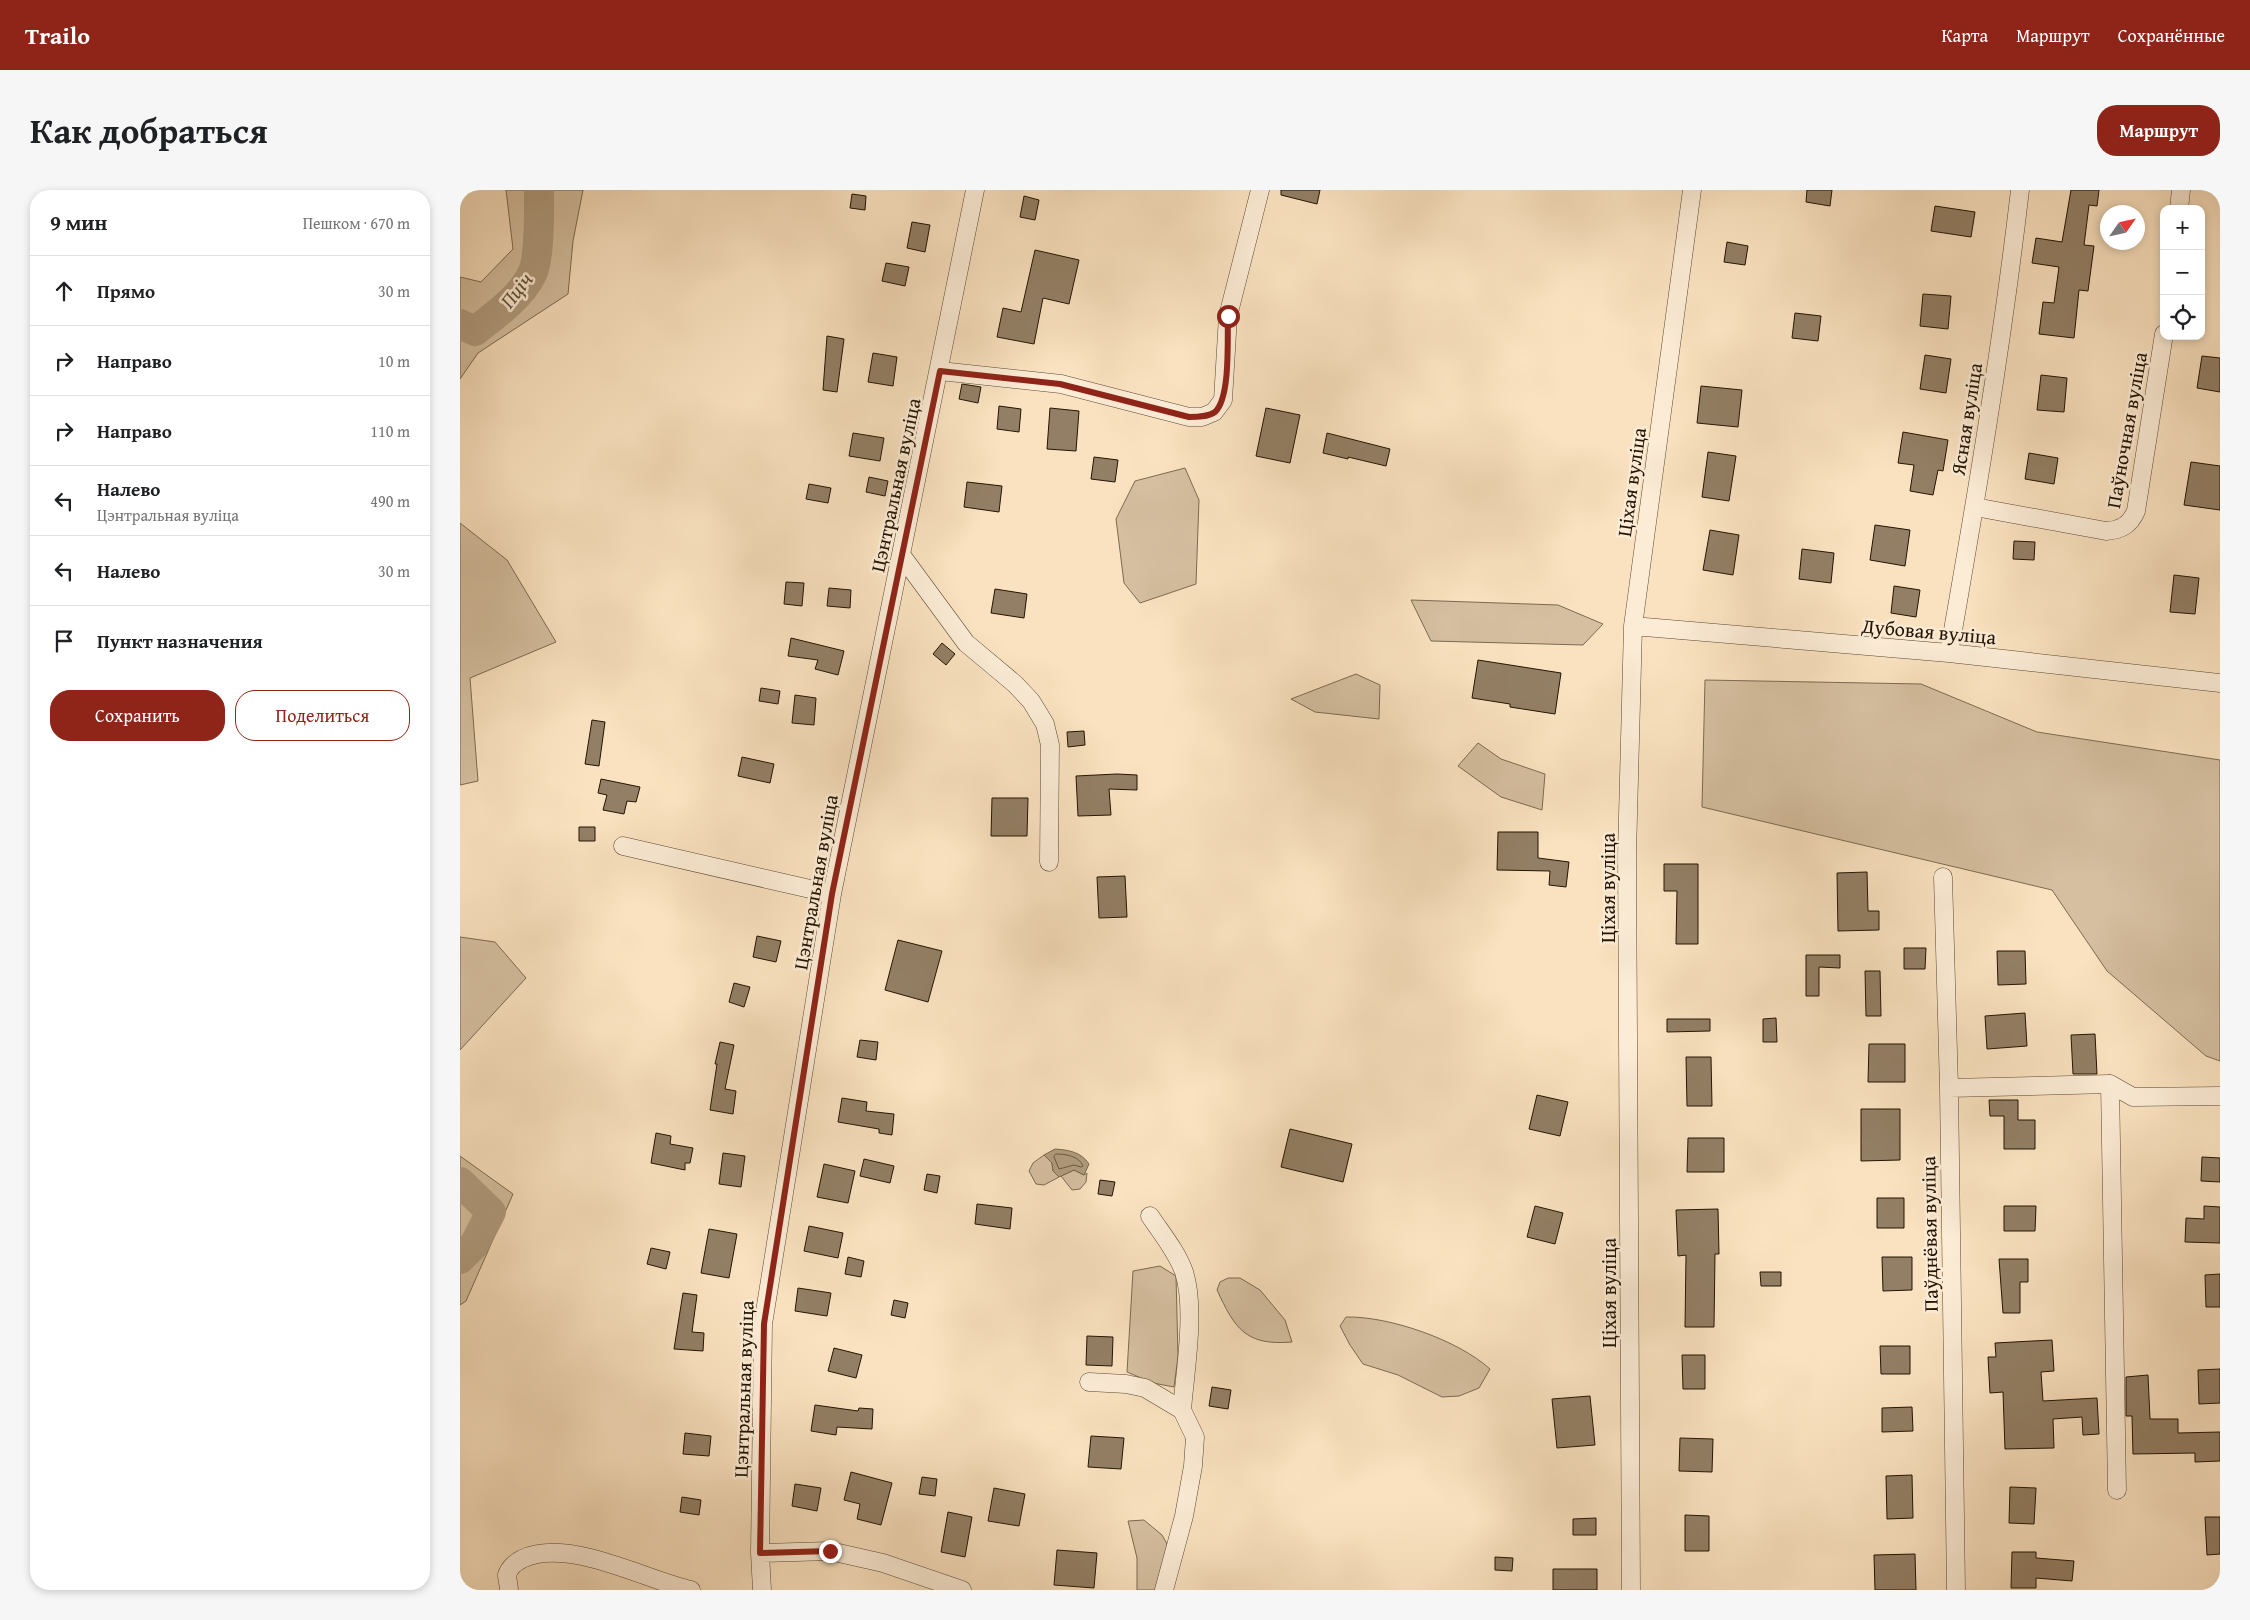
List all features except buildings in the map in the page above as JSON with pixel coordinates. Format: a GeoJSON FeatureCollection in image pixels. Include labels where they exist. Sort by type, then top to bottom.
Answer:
{"type":"FeatureCollection","features":[{"type":"Feature","properties":{"kind":"street","name":"Цэнтральная вуліца"},"geometry":{"type":"LineString","coordinates":[[758,1589],[764,1324],[832,894],[940,371],[975,190]]}},
{"type":"Feature","properties":{"kind":"street"},"geometry":{"type":"LineString","coordinates":[[940,371],[1060,384],[1189,417],[1202,417],[1214,412],[1223,400],[1228,316],[1260,190]]}},
{"type":"Feature","properties":{"kind":"street","name":"Ціхая вуліца"},"geometry":{"type":"LineString","coordinates":[[1631,1590],[1627,854],[1633,626],[1692,190]]}},
{"type":"Feature","properties":{"kind":"street","name":"Ясная вуліца"},"geometry":{"type":"LineString","coordinates":[[1949,653],[1975,507],[2020,190]]}},
{"type":"Feature","properties":{"kind":"street"},"geometry":{"type":"LineString","coordinates":[[2179,205],[2181,190]]}},
{"type":"Feature","properties":{"kind":"street","name":"Паўночная вуліца"},"geometry":{"type":"LineString","coordinates":[[1975,507],[2106,531],[2119,530],[2132,521],[2136,511],[2163,340]]}},
{"type":"Feature","properties":{"kind":"street"},"geometry":{"type":"LineString","coordinates":[[902,556],[966,643],[1015,684],[1031,701],[1045,724],[1050,745],[1049,862]]}},
{"type":"Feature","properties":{"kind":"street","name":"Дубовая вуліца"},"geometry":{"type":"LineString","coordinates":[[1633,626],[1949,653],[2218,681]]}},
{"type":"Feature","properties":{"kind":"street"},"geometry":{"type":"LineString","coordinates":[[623,846],[832,894]]}},
{"type":"Feature","properties":{"kind":"street","name":"Паўднёвая вуліца"},"geometry":{"type":"LineString","coordinates":[[1943,877],[1949,1088],[1956,1590]]}},
{"type":"Feature","properties":{"kind":"street"},"geometry":{"type":"LineString","coordinates":[[1949,1088],[2110,1084],[2133,1097],[2220,1096]]}},
{"type":"Feature","properties":{"kind":"street"},"geometry":{"type":"LineString","coordinates":[[2110,1084],[2117,1490]]}},
{"type":"Feature","properties":{"kind":"street"},"geometry":{"type":"LineString","coordinates":[[1150,1216],[1172,1248],[1184,1272],[1190,1301],[1182,1410],[1195,1437],[1193,1466],[1184,1516],[1164,1590]]}},
{"type":"Feature","properties":{"kind":"street"},"geometry":{"type":"LineString","coordinates":[[1089,1382],[1126,1384],[1144,1388],[1182,1410]]}},
{"type":"Feature","properties":{"kind":"street"},"geometry":{"type":"LineString","coordinates":[[760,1553],[830,1551],[883,1563],[962,1590]]}},
{"type":"Feature","properties":{"kind":"street"},"geometry":{"type":"LineString","coordinates":[[509,1590],[507,1574],[516,1562],[529,1556],[556,1552],[622,1566],[692,1590]]}},
{"type":"Feature","properties":{"kind":"shaded area"},"geometry":{"type":"Polygon","coordinates":[[[506,190],[583,190],[573,241],[568,294],[478,353],[460,379],[460,277],[481,282],[513,249],[506,190]]]}},
{"type":"Feature","properties":{"kind":"shaded area"},"geometry":{"type":"Polygon","coordinates":[[[1185,468],[1199,500],[1196,584],[1140,603],[1124,583],[1116,519],[1135,481],[1185,468]]]}},
{"type":"Feature","properties":{"kind":"shaded area"},"geometry":{"type":"Polygon","coordinates":[[[460,523],[507,560],[556,642],[470,678],[478,781],[460,785],[460,523]]]}},
{"type":"Feature","properties":{"kind":"shaded area"},"geometry":{"type":"Polygon","coordinates":[[[1411,600],[1558,605],[1603,624],[1583,645],[1431,641],[1411,600]]]}},
{"type":"Feature","properties":{"kind":"shaded area"},"geometry":{"type":"Polygon","coordinates":[[[1356,674],[1380,685],[1379,719],[1315,712],[1291,699],[1356,674]]]}},
{"type":"Feature","properties":{"kind":"shaded area"},"geometry":{"type":"Polygon","coordinates":[[[1705,680],[1921,684],[2037,732],[2220,760],[2220,1061],[2206,1056],[2107,971],[2052,890],[1702,807],[1705,680]]]}},
{"type":"Feature","properties":{"kind":"shaded area"},"geometry":{"type":"Polygon","coordinates":[[[1478,743],[1501,759],[1545,774],[1542,810],[1501,797],[1458,766],[1478,743]]]}},
{"type":"Feature","properties":{"kind":"shaded area"},"geometry":{"type":"Polygon","coordinates":[[[460,937],[495,942],[526,978],[460,1050],[460,937]]]}},
{"type":"Feature","properties":{"kind":"shaded area"},"geometry":{"type":"Polygon","coordinates":[[[1044,1155],[1052,1163],[1053,1171],[1059,1177],[1044,1185],[1036,1184],[1029,1171],[1033,1163],[1044,1155]]]}},
{"type":"Feature","properties":{"kind":"shaded area"},"geometry":{"type":"Polygon","coordinates":[[[460,1156],[513,1194],[466,1301],[460,1305],[460,1156]]]}},
{"type":"Feature","properties":{"kind":"shaded area"},"geometry":{"type":"Polygon","coordinates":[[[1074,1170],[1084,1175],[1087,1173],[1086,1182],[1080,1189],[1072,1190],[1061,1176],[1074,1170]]]}},
{"type":"Feature","properties":{"kind":"shaded area"},"geometry":{"type":"Polygon","coordinates":[[[1160,1266],[1176,1276],[1178,1357],[1174,1387],[1153,1383],[1127,1372],[1133,1271],[1160,1266]]]}},
{"type":"Feature","properties":{"kind":"shaded area"},"geometry":{"type":"Polygon","coordinates":[[[1228,1278],[1240,1278],[1260,1290],[1285,1320],[1292,1342],[1276,1343],[1253,1338],[1237,1325],[1217,1290],[1220,1282],[1228,1278]]]}},
{"type":"Feature","properties":{"kind":"shaded area"},"geometry":{"type":"Polygon","coordinates":[[[1346,1317],[1382,1321],[1422,1332],[1460,1348],[1490,1369],[1479,1388],[1459,1396],[1442,1397],[1398,1375],[1363,1364],[1340,1326],[1346,1317]]]}},
{"type":"Feature","properties":{"kind":"shaded area"},"geometry":{"type":"Polygon","coordinates":[[[1144,1520],[1162,1535],[1171,1551],[1158,1590],[1137,1590],[1137,1558],[1128,1521],[1144,1520]]]}},
{"type":"Feature","properties":{"kind":"water"},"geometry":{"type":"Polygon","coordinates":[[[1055,1149],[1070,1151],[1086,1160],[1089,1164],[1084,1175],[1074,1170],[1059,1177],[1053,1171],[1052,1163],[1044,1155],[1055,1149]]]}},
{"type":"Feature","properties":{"kind":"waterway","name":"Пціч"},"geometry":{"type":"LineString","coordinates":[[460,324],[475,331],[506,306],[521,290],[532,274],[535,267],[538,234],[539,190]]}},
{"type":"Feature","properties":{"kind":"waterway","name":"Пціч"},"geometry":{"type":"LineString","coordinates":[[460,1182],[491,1212],[474,1245],[460,1259]]}},
{"type":"Feature","properties":{"kind":"route"},"geometry":{"type":"LineString","coordinates":[[830,1551],[760,1553],[764,1324],[832,894],[940,371],[1060,384],[1189,417],[1202,417],[1214,412],[1223,400],[1228,316]]}}]}
